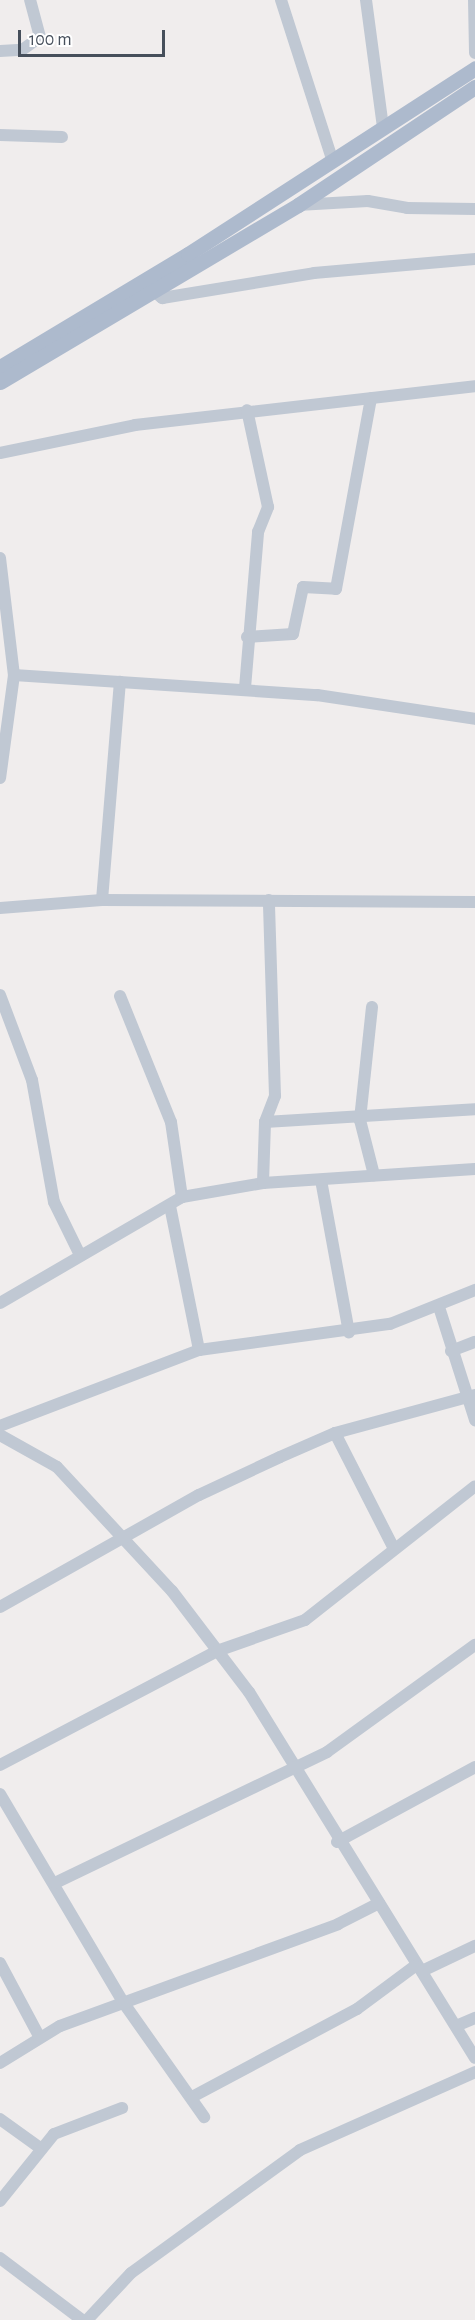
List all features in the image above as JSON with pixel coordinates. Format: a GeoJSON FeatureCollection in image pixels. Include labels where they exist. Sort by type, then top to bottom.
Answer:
{"type":"FeatureCollection","features":[{"type":"Feature","properties":{"kind":"main road"},"geometry":{"type":"LineString","coordinates":[[0,367],[333,162],[475,68]]}},
{"type":"Feature","properties":{"kind":"main road"},"geometry":{"type":"LineString","coordinates":[[0,382],[298,204],[475,87]]}},
{"type":"Feature","properties":{"kind":"street"},"geometry":{"type":"LineString","coordinates":[[0,51],[22,50],[40,37],[30,0]]}},
{"type":"Feature","properties":{"kind":"street"},"geometry":{"type":"LineString","coordinates":[[281,0],[333,162]]}},
{"type":"Feature","properties":{"kind":"street"},"geometry":{"type":"LineString","coordinates":[[366,0],[383,128]]}},
{"type":"Feature","properties":{"kind":"street"},"geometry":{"type":"LineString","coordinates":[[474,0],[475,52]]}},
{"type":"Feature","properties":{"kind":"street"},"geometry":{"type":"LineString","coordinates":[[0,135],[62,137]]}},
{"type":"Feature","properties":{"kind":"street"},"geometry":{"type":"LineString","coordinates":[[298,204],[368,201],[407,208],[475,209]]}},
{"type":"Feature","properties":{"kind":"street"},"geometry":{"type":"LineString","coordinates":[[154,291],[162,298],[314,273],[475,259]]}},
{"type":"Feature","properties":{"kind":"street"},"geometry":{"type":"LineString","coordinates":[[0,453],[135,425],[248,410],[475,386]]}},
{"type":"Feature","properties":{"kind":"street"},"geometry":{"type":"LineString","coordinates":[[247,637],[293,633],[303,587],[336,589],[371,398]]}},
{"type":"Feature","properties":{"kind":"street"},"geometry":{"type":"LineString","coordinates":[[245,688],[247,637],[258,532],[268,507],[248,410]]}},
{"type":"Feature","properties":{"kind":"street"},"geometry":{"type":"LineString","coordinates":[[0,558],[14,675],[0,778]]}},
{"type":"Feature","properties":{"kind":"street"},"geometry":{"type":"LineString","coordinates":[[14,675],[245,688],[475,719]]}},
{"type":"Feature","properties":{"kind":"street"},"geometry":{"type":"LineString","coordinates":[[102,900],[120,682]]}},
{"type":"Feature","properties":{"kind":"street"},"geometry":{"type":"LineString","coordinates":[[0,908],[102,900],[475,902]]}},
{"type":"Feature","properties":{"kind":"street"},"geometry":{"type":"LineString","coordinates":[[262,1183],[266,1122],[275,1096],[269,900]]}},
{"type":"Feature","properties":{"kind":"street"},"geometry":{"type":"LineString","coordinates":[[0,995],[32,1080],[54,1202],[79,1253]]}},
{"type":"Feature","properties":{"kind":"street"},"geometry":{"type":"LineString","coordinates":[[120,996],[171,1122],[182,1197]]}},
{"type":"Feature","properties":{"kind":"street"},"geometry":{"type":"LineString","coordinates":[[372,1007],[360,1120],[374,1175]]}},
{"type":"Feature","properties":{"kind":"street"},"geometry":{"type":"LineString","coordinates":[[266,1122],[360,1120],[475,1109]]}},
{"type":"Feature","properties":{"kind":"street"},"geometry":{"type":"LineString","coordinates":[[0,1303],[79,1253],[170,1206],[182,1197],[262,1183],[475,1169]]}},
{"type":"Feature","properties":{"kind":"street"},"geometry":{"type":"LineString","coordinates":[[321,1180],[349,1332]]}},
{"type":"Feature","properties":{"kind":"street"},"geometry":{"type":"LineString","coordinates":[[170,1206],[199,1350]]}},
{"type":"Feature","properties":{"kind":"street"},"geometry":{"type":"LineString","coordinates":[[0,1426],[199,1350],[349,1332],[439,1307],[475,1290]]}},
{"type":"Feature","properties":{"kind":"street"},"geometry":{"type":"LineString","coordinates":[[439,1307],[451,1351],[470,1396],[475,1420]]}},
{"type":"Feature","properties":{"kind":"street"},"geometry":{"type":"LineString","coordinates":[[451,1351],[475,1342]]}},
{"type":"Feature","properties":{"kind":"street"},"geometry":{"type":"LineString","coordinates":[[0,1607],[67,1573],[124,1535],[335,1433],[470,1396]]}},
{"type":"Feature","properties":{"kind":"street"},"geometry":{"type":"LineString","coordinates":[[335,1433],[393,1547]]}},
{"type":"Feature","properties":{"kind":"street"},"geometry":{"type":"LineString","coordinates":[[0,1435],[57,1467],[124,1535],[218,1651],[249,1692],[337,1842],[379,1903],[475,2058]]}},
{"type":"Feature","properties":{"kind":"street"},"geometry":{"type":"LineString","coordinates":[[0,1765],[218,1651],[305,1620],[393,1547],[475,1486]]}},
{"type":"Feature","properties":{"kind":"street"},"geometry":{"type":"LineString","coordinates":[[56,1883],[260,1787],[292,1765],[327,1752],[475,1646]]}},
{"type":"Feature","properties":{"kind":"street"},"geometry":{"type":"LineString","coordinates":[[337,1842],[475,1767]]}},
{"type":"Feature","properties":{"kind":"street"},"geometry":{"type":"LineString","coordinates":[[0,1794],[56,1883],[123,2002],[204,2117]]}},
{"type":"Feature","properties":{"kind":"street"},"geometry":{"type":"LineString","coordinates":[[0,2063],[39,2036],[123,2002],[338,1924],[379,1903]]}},
{"type":"Feature","properties":{"kind":"street"},"geometry":{"type":"LineString","coordinates":[[192,2097],[357,2009],[419,1969],[475,1946]]}},
{"type":"Feature","properties":{"kind":"street"},"geometry":{"type":"LineString","coordinates":[[0,1963],[39,2036]]}},
{"type":"Feature","properties":{"kind":"street"},"geometry":{"type":"LineString","coordinates":[[456,2026],[475,2018]]}},
{"type":"Feature","properties":{"kind":"street"},"geometry":{"type":"LineString","coordinates":[[87,2320],[130,2272],[300,2150],[475,2072]]}},
{"type":"Feature","properties":{"kind":"street"},"geometry":{"type":"LineString","coordinates":[[0,2201],[39,2146],[61,2130],[122,2108]]}},
{"type":"Feature","properties":{"kind":"street"},"geometry":{"type":"LineString","coordinates":[[0,2119],[39,2146]]}},
{"type":"Feature","properties":{"kind":"street"},"geometry":{"type":"LineString","coordinates":[[0,2258],[82,2320]]}}]}
